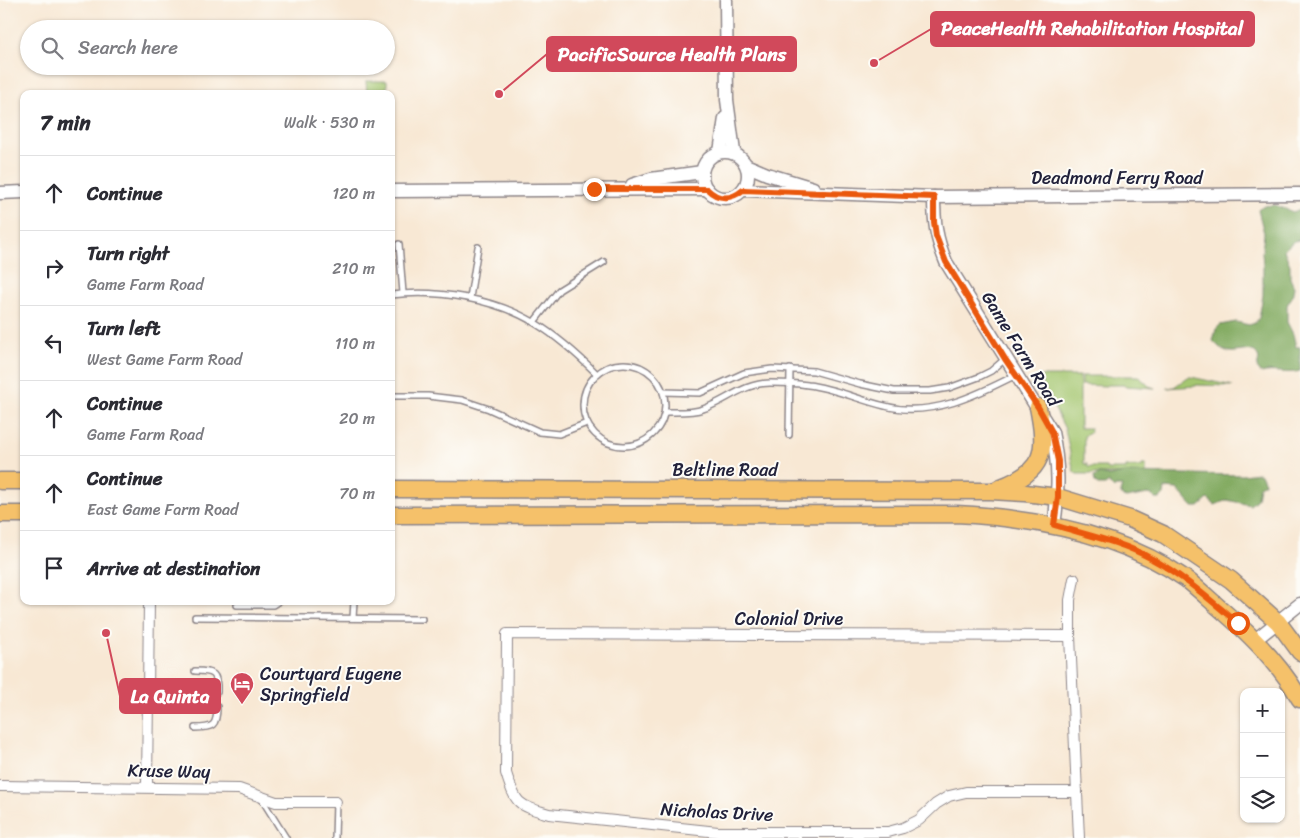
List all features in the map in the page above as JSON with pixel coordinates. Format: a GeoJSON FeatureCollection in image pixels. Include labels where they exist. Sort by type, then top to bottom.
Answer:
{"type":"FeatureCollection","features":[{"type":"Feature","properties":{"kind":"main road"},"geometry":{"type":"LineString","coordinates":[[991,491],[1019,481],[1034,469],[1042,452],[1043,432],[1038,407]]}},
{"type":"Feature","properties":{"kind":"main road"},"geometry":{"type":"LineString","coordinates":[[0,481],[20,481]]}},
{"type":"Feature","properties":{"kind":"main road","name":"Beltline Road"},"geometry":{"type":"LineString","coordinates":[[395,490],[991,491],[1058,497],[1130,520],[1163,534],[1231,580],[1278,622],[1300,652]]}},
{"type":"Feature","properties":{"kind":"main road"},"geometry":{"type":"LineString","coordinates":[[0,514],[20,514]]}},
{"type":"Feature","properties":{"kind":"main road"},"geometry":{"type":"LineString","coordinates":[[395,516],[956,514],[997,516],[1054,525],[1109,541],[1151,558],[1186,580],[1238,623],[1270,658],[1300,699]]}},
{"type":"Feature","properties":{"kind":"street"},"geometry":{"type":"LineString","coordinates":[[726,0],[727,100],[734,152]]}},
{"type":"Feature","properties":{"kind":"street"},"geometry":{"type":"LineString","coordinates":[[720,152],[727,100]]}},
{"type":"Feature","properties":{"kind":"street"},"geometry":{"type":"LineString","coordinates":[[720,152],[734,152],[748,166],[748,183],[738,194],[725,198],[712,194],[707,189],[702,178],[702,172],[708,159],[720,152]]}},
{"type":"Feature","properties":{"kind":"street"},"geometry":{"type":"LineString","coordinates":[[748,166],[767,174],[834,194]]}},
{"type":"Feature","properties":{"kind":"street"},"geometry":{"type":"LineString","coordinates":[[617,189],[650,179],[702,172]]}},
{"type":"Feature","properties":{"kind":"street"},"geometry":{"type":"LineString","coordinates":[[395,191],[707,189]]}},
{"type":"Feature","properties":{"kind":"street"},"geometry":{"type":"LineString","coordinates":[[743,190],[834,194]]}},
{"type":"Feature","properties":{"kind":"street"},"geometry":{"type":"LineString","coordinates":[[0,193],[20,192]]}},
{"type":"Feature","properties":{"kind":"street","name":"Deadmond Ferry Road"},"geometry":{"type":"LineString","coordinates":[[834,194],[934,197],[1300,194]]}},
{"type":"Feature","properties":{"kind":"street","name":"Game Farm Road"},"geometry":{"type":"LineString","coordinates":[[934,197],[936,236],[943,254],[1005,359],[1038,407],[1052,432],[1058,461],[1058,497],[1054,525]]}},
{"type":"Feature","properties":{"kind":"street"},"geometry":{"type":"LineString","coordinates":[[1074,579],[1070,600],[1070,636],[1079,838]]}},
{"type":"Feature","properties":{"kind":"street"},"geometry":{"type":"LineString","coordinates":[[1254,640],[1300,604]]}},
{"type":"Feature","properties":{"kind":"street"},"geometry":{"type":"LineString","coordinates":[[146,786],[149,605]]}},
{"type":"Feature","properties":{"kind":"street","name":"Colonial Drive"},"geometry":{"type":"LineString","coordinates":[[507,634],[1070,636]]}},
{"type":"Feature","properties":{"kind":"street","name":"Nicholas Drive"},"geometry":{"type":"LineString","coordinates":[[507,634],[506,773],[513,795],[525,807],[550,814],[718,832],[888,832],[903,828],[919,820],[936,804],[949,796],[966,792],[1076,792]]}},
{"type":"Feature","properties":{"kind":"street","name":"Kruse Way"},"geometry":{"type":"LineString","coordinates":[[0,786],[146,786],[239,789],[276,802],[336,802]]}},
{"type":"Feature","properties":{"kind":"lane"},"geometry":{"type":"LineString","coordinates":[[399,244],[403,293]]}},
{"type":"Feature","properties":{"kind":"lane"},"geometry":{"type":"LineString","coordinates":[[470,298],[478,247]]}},
{"type":"Feature","properties":{"kind":"lane"},"geometry":{"type":"LineString","coordinates":[[534,322],[560,290],[604,262]]}},
{"type":"Feature","properties":{"kind":"lane"},"geometry":{"type":"LineString","coordinates":[[395,294],[446,295],[470,298],[510,311],[534,322],[561,341],[597,374]]}},
{"type":"Feature","properties":{"kind":"lane"},"geometry":{"type":"LineString","coordinates":[[663,392],[700,393],[744,374],[763,369],[814,371],[894,391],[930,391],[949,388],[979,378],[1005,359]]}},
{"type":"Feature","properties":{"kind":"lane"},"geometry":{"type":"LineString","coordinates":[[622,364],[635,366],[647,371],[657,380],[663,392],[665,412],[661,424],[653,435],[642,442],[630,446],[617,446],[594,434],[587,423],[583,410],[584,397],[588,385],[597,374],[608,367],[622,364]]}},
{"type":"Feature","properties":{"kind":"lane"},"geometry":{"type":"LineString","coordinates":[[789,435],[790,369]]}},
{"type":"Feature","properties":{"kind":"lane"},"geometry":{"type":"LineString","coordinates":[[665,412],[702,410],[752,385],[768,383],[808,384],[887,407],[917,408],[940,406],[970,398],[1017,375]]}},
{"type":"Feature","properties":{"kind":"lane"},"geometry":{"type":"LineString","coordinates":[[395,396],[428,396],[462,400],[489,409],[540,432],[559,434],[587,423]]}},
{"type":"Feature","properties":{"kind":"lane"},"geometry":{"type":"LineString","coordinates":[[237,605],[273,605]]}},
{"type":"Feature","properties":{"kind":"lane"},"geometry":{"type":"LineString","coordinates":[[353,618],[354,605]]}},
{"type":"Feature","properties":{"kind":"lane"},"geometry":{"type":"LineString","coordinates":[[196,617],[422,619]]}},
{"type":"Feature","properties":{"kind":"lane"},"geometry":{"type":"LineString","coordinates":[[195,672],[206,671],[213,674],[217,681],[217,692]]}},
{"type":"Feature","properties":{"kind":"lane"},"geometry":{"type":"LineString","coordinates":[[195,728],[207,728],[214,724],[217,718],[217,707]]}},
{"type":"Feature","properties":{"kind":"lane"},"geometry":{"type":"LineString","coordinates":[[259,796],[286,838]]}},
{"type":"Feature","properties":{"kind":"lane"},"geometry":{"type":"LineString","coordinates":[[335,838],[336,802]]}},
{"type":"Feature","properties":{"kind":"green space"},"geometry":{"type":"Polygon","coordinates":[[[366,81],[387,81],[387,90],[367,90],[366,81]]]}},
{"type":"Feature","properties":{"kind":"green space"},"geometry":{"type":"Polygon","coordinates":[[[1275,205],[1293,212],[1300,209],[1300,240],[1294,241],[1284,250],[1290,265],[1290,278],[1294,287],[1292,297],[1287,305],[1287,322],[1293,334],[1296,347],[1300,347],[1300,371],[1261,373],[1257,368],[1258,356],[1253,351],[1228,352],[1213,341],[1216,329],[1220,325],[1236,322],[1249,325],[1255,323],[1259,318],[1263,295],[1262,252],[1264,233],[1258,210],[1262,206],[1275,205]]]}},
{"type":"Feature","properties":{"kind":"green space"},"geometry":{"type":"Polygon","coordinates":[[[1038,376],[1080,376],[1080,428],[1090,428],[1090,433],[1084,436],[1084,464],[1087,464],[1088,467],[1106,467],[1107,469],[1126,469],[1126,467],[1142,467],[1142,465],[1146,465],[1146,474],[1077,474],[1074,472],[1065,429],[1038,376]]]}},
{"type":"Feature","properties":{"kind":"green space"},"geometry":{"type":"Polygon","coordinates":[[[1082,376],[1138,376],[1149,386],[1155,388],[1125,385],[1082,385],[1082,376]]]}},
{"type":"Feature","properties":{"kind":"green space"},"geometry":{"type":"Polygon","coordinates":[[[1188,377],[1233,386],[1196,385],[1167,388],[1174,387],[1188,377]]]}},
{"type":"Feature","properties":{"kind":"green space"},"geometry":{"type":"Polygon","coordinates":[[[1125,473],[1243,475],[1258,473],[1261,474],[1265,483],[1259,486],[1257,499],[1250,505],[1227,500],[1215,505],[1208,499],[1199,507],[1193,507],[1177,489],[1165,488],[1164,495],[1160,499],[1156,499],[1148,494],[1126,498],[1120,492],[1122,486],[1116,486],[1114,489],[1109,482],[1105,485],[1095,483],[1094,477],[1100,474],[1109,476],[1125,473]]]}},
{"type":"Feature","properties":{"kind":"place","name":"PeaceHealth Rehabilitation Hospital"},"geometry":{"type":"Point","coordinates":[874,63]}},
{"type":"Feature","properties":{"kind":"place","name":"PacificSource Health Plans"},"geometry":{"type":"Point","coordinates":[499,94]}},
{"type":"Feature","properties":{"kind":"place","name":"La Quinta"},"geometry":{"type":"Point","coordinates":[106,633]}},
{"type":"Feature","properties":{"kind":"place","name":"Courtyard Eugene Springfield"},"geometry":{"type":"Point","coordinates":[242,705]}},
{"type":"Feature","properties":{"kind":"route"},"geometry":{"type":"LineString","coordinates":[[594,189],[707,189],[718,197],[725,198],[732,197],[743,190],[934,197],[936,236],[946,262],[1052,432],[1058,461],[1058,497],[1054,525],[1109,541],[1151,558],[1186,580],[1238,623]]}}]}
